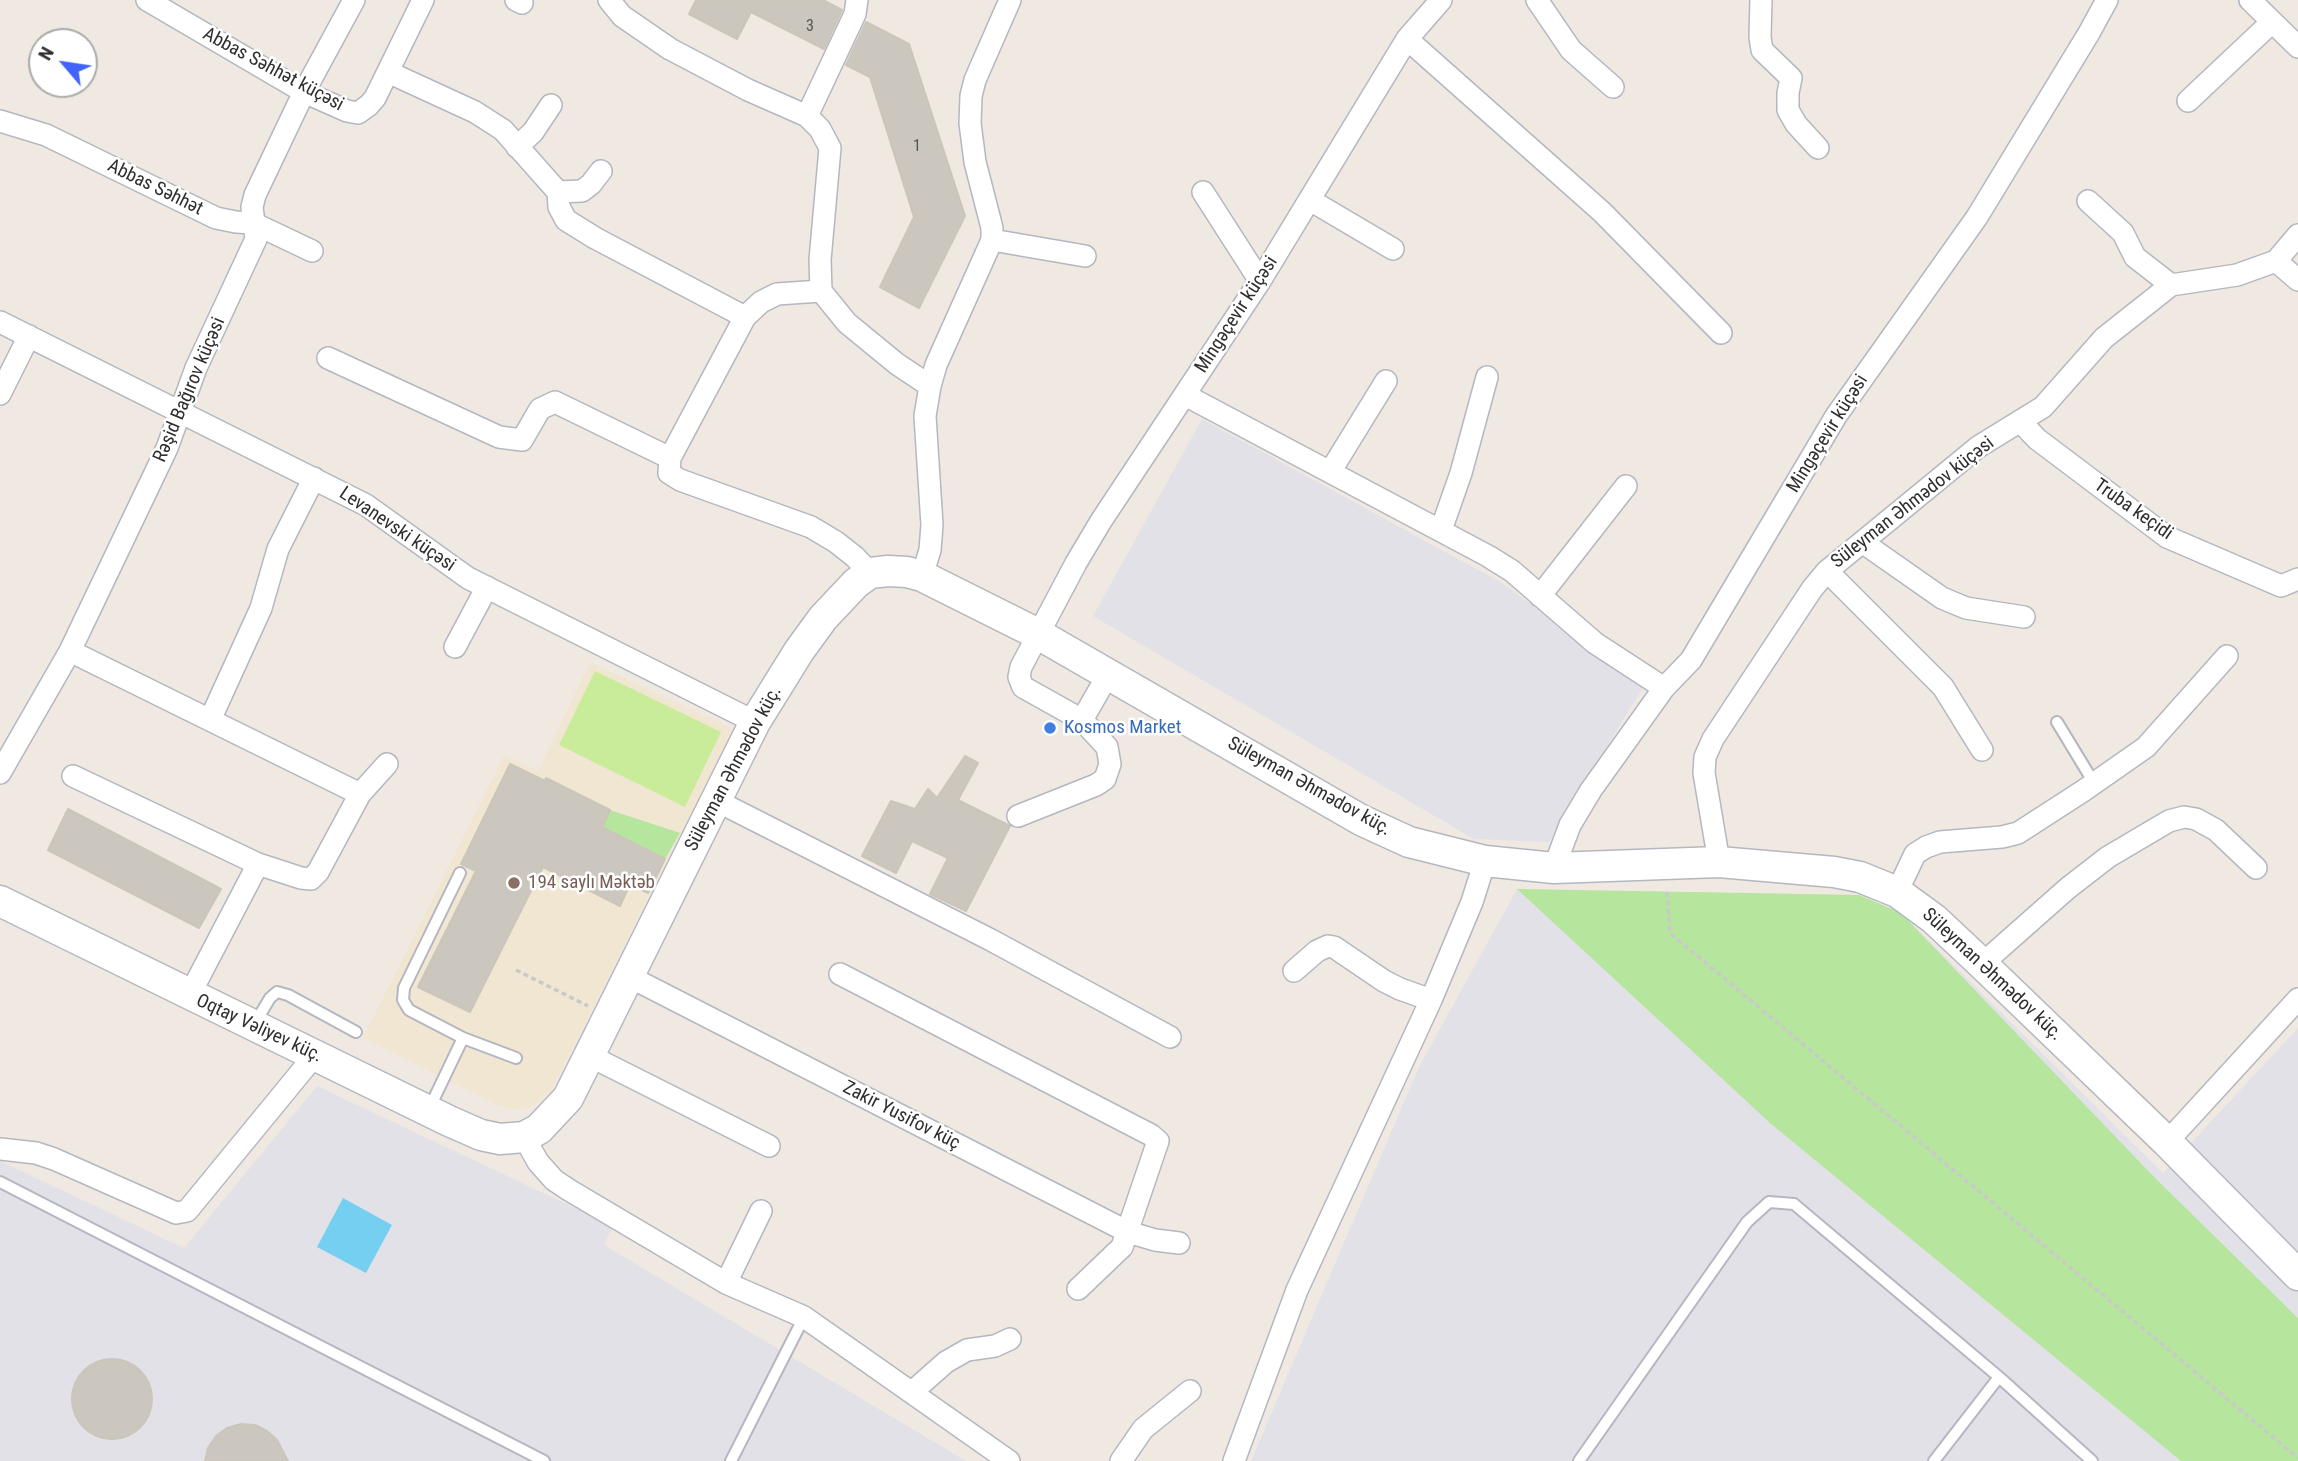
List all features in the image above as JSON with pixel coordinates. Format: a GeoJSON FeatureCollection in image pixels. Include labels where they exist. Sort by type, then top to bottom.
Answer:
{"type":"FeatureCollection","features":[{"type":"Feature","properties":{"kind":"street","name":"Abbas Səhhət küçəsi"},"geometry":{"type":"LineString","coordinates":[[147,0],[304,92],[347,111],[358,113],[369,106],[423,0]]}},
{"type":"Feature","properties":{"kind":"street","name":"Rəşid Bağırov küçəsi"},"geometry":{"type":"LineString","coordinates":[[0,773],[70,651],[167,448],[196,368],[256,239],[252,207],[255,195],[304,92],[354,0]]}},
{"type":"Feature","properties":{"kind":"street"},"geometry":{"type":"LineString","coordinates":[[609,0],[622,16],[670,49],[748,90],[807,116],[820,129],[830,148],[820,260],[821,290],[856,330],[897,364],[930,386]]}},
{"type":"Feature","properties":{"kind":"street"},"geometry":{"type":"LineString","coordinates":[[807,116],[855,14],[857,0]]}},
{"type":"Feature","properties":{"kind":"street"},"geometry":{"type":"LineString","coordinates":[[922,576],[930,550],[932,524],[925,416],[930,386],[936,365],[992,240],[992,228],[975,162],[970,124],[971,96],[975,80],[1010,0]]}},
{"type":"Feature","properties":{"kind":"street","name":"Mingəçevir küçəsi"},"geometry":{"type":"LineString","coordinates":[[1082,720],[1023,687],[1019,677],[1021,667],[1101,521],[1260,281],[1407,39],[1441,0]]}},
{"type":"Feature","properties":{"kind":"street"},"geometry":{"type":"LineString","coordinates":[[1537,0],[1571,50],[1613,87]]}},
{"type":"Feature","properties":{"kind":"street"},"geometry":{"type":"LineString","coordinates":[[1761,0],[1762,50],[1791,78],[1788,110],[1796,124],[1818,148]]}},
{"type":"Feature","properties":{"kind":"street","name":"Mingəçevir küçəsi"},"geometry":{"type":"LineString","coordinates":[[1554,868],[1570,825],[1591,790],[1664,688],[1691,660],[1836,416],[1977,217],[2107,0]]}},
{"type":"Feature","properties":{"kind":"street"},"geometry":{"type":"LineString","coordinates":[[2250,0],[2298,47]]}},
{"type":"Feature","properties":{"kind":"street"},"geometry":{"type":"LineString","coordinates":[[2189,101],[2272,22]]}},
{"type":"Feature","properties":{"kind":"street"},"geometry":{"type":"LineString","coordinates":[[1407,39],[1602,212],[1721,334]]}},
{"type":"Feature","properties":{"kind":"street"},"geometry":{"type":"LineString","coordinates":[[388,72],[475,112],[503,130],[558,192],[559,207],[566,220],[594,238],[745,317]]}},
{"type":"Feature","properties":{"kind":"street"},"geometry":{"type":"LineString","coordinates":[[517,147],[533,132],[551,105]]}},
{"type":"Feature","properties":{"kind":"street","name":"Abbas Səhhət"},"geometry":{"type":"LineString","coordinates":[[0,121],[46,135],[216,218],[253,223],[312,251]]}},
{"type":"Feature","properties":{"kind":"street"},"geometry":{"type":"LineString","coordinates":[[558,192],[582,191],[601,171]]}},
{"type":"Feature","properties":{"kind":"street"},"geometry":{"type":"LineString","coordinates":[[1203,192],[1260,281]]}},
{"type":"Feature","properties":{"kind":"street"},"geometry":{"type":"LineString","coordinates":[[1310,200],[1393,249]]}},
{"type":"Feature","properties":{"kind":"street"},"geometry":{"type":"LineString","coordinates":[[2088,201],[2123,233],[2135,257],[2171,285]]}},
{"type":"Feature","properties":{"kind":"street"},"geometry":{"type":"LineString","coordinates":[[2298,235],[2276,261],[2298,280]]}},
{"type":"Feature","properties":{"kind":"street"},"geometry":{"type":"LineString","coordinates":[[992,240],[1085,256]]}},
{"type":"Feature","properties":{"kind":"street","name":"Süleyman Əhmədov küçəsi"},"geometry":{"type":"LineString","coordinates":[[1719,862],[1704,773],[1705,757],[1713,738],[1812,589],[1827,571],[1978,447],[2043,407],[2104,338],[2171,285],[2237,275],[2276,261]]}},
{"type":"Feature","properties":{"kind":"street"},"geometry":{"type":"LineString","coordinates":[[821,290],[777,294],[761,302],[745,317],[670,458],[669,473],[680,480],[811,527],[836,542],[870,573]]}},
{"type":"Feature","properties":{"kind":"street","name":"Levanevski küçəsi"},"geometry":{"type":"LineString","coordinates":[[0,322],[366,505],[468,578],[754,722]]}},
{"type":"Feature","properties":{"kind":"street"},"geometry":{"type":"LineString","coordinates":[[0,394],[29,336]]}},
{"type":"Feature","properties":{"kind":"street"},"geometry":{"type":"LineString","coordinates":[[328,358],[499,438],[522,440],[540,409],[555,402],[670,458]]}},
{"type":"Feature","properties":{"kind":"street"},"geometry":{"type":"LineString","coordinates":[[1441,530],[1461,473],[1487,377]]}},
{"type":"Feature","properties":{"kind":"street"},"geometry":{"type":"LineString","coordinates":[[1330,472],[1385,382]]}},
{"type":"Feature","properties":{"kind":"street"},"geometry":{"type":"LineString","coordinates":[[1185,395],[1441,530],[1512,571],[1595,643],[1664,688]]}},
{"type":"Feature","properties":{"kind":"street","name":"Truba keçidi"},"geometry":{"type":"LineString","coordinates":[[2020,421],[2037,439],[2167,537],[2290,582],[2298,601]]}},
{"type":"Feature","properties":{"kind":"street"},"geometry":{"type":"LineString","coordinates":[[210,720],[261,608],[278,549],[314,478]]}},
{"type":"Feature","properties":{"kind":"street"},"geometry":{"type":"LineString","coordinates":[[1540,596],[1626,485]]}},
{"type":"Feature","properties":{"kind":"street"},"geometry":{"type":"LineString","coordinates":[[1862,542],[1942,598],[1966,608],[2024,617]]}},
{"type":"Feature","properties":{"kind":"street","name":"Süleyman Əhmədov küç."},"geometry":{"type":"LineString","coordinates":[[524,1137],[539,1129],[568,1098],[754,722],[823,618],[842,596],[870,573],[888,571],[922,576],[1038,634],[1361,820],[1409,842],[1485,861],[1554,868],[1719,862],[1834,872],[1860,877],[1897,892],[1934,919],[1982,964],[2167,1142],[2298,1275]]}},
{"type":"Feature","properties":{"kind":"street"},"geometry":{"type":"LineString","coordinates":[[1827,571],[1943,687],[1982,750]]}},
{"type":"Feature","properties":{"kind":"street"},"geometry":{"type":"LineString","coordinates":[[455,647],[486,587]]}},
{"type":"Feature","properties":{"kind":"street"},"geometry":{"type":"LineString","coordinates":[[70,651],[360,794]]}},
{"type":"Feature","properties":{"kind":"street"},"geometry":{"type":"LineString","coordinates":[[1897,892],[1915,854],[1926,847],[1940,842],[2002,837],[2018,833],[2146,747],[2227,656]]}},
{"type":"Feature","properties":{"kind":"street"},"geometry":{"type":"LineString","coordinates":[[1018,817],[1105,779],[1110,764],[1107,747],[1082,720],[1109,673]]}},
{"type":"Feature","properties":{"kind":"street"},"geometry":{"type":"LineString","coordinates":[[74,776],[258,864],[311,879],[318,872],[360,794],[387,764]]}},
{"type":"Feature","properties":{"kind":"street"},"geometry":{"type":"LineString","coordinates":[[715,800],[991,940],[1170,1037]]}},
{"type":"Feature","properties":{"kind":"street"},"geometry":{"type":"LineString","coordinates":[[1982,964],[2068,888],[2108,857],[2169,821],[2185,817],[2196,819],[2216,830],[2256,868]]}},
{"type":"Feature","properties":{"kind":"street"},"geometry":{"type":"LineString","coordinates":[[1234,1461],[1297,1290],[1431,1000],[1472,902],[1485,861]]}},
{"type":"Feature","properties":{"kind":"street"},"geometry":{"type":"LineString","coordinates":[[189,996],[258,864]]}},
{"type":"Feature","properties":{"kind":"street","name":"Oqtay Vəliyev küç."},"geometry":{"type":"LineString","coordinates":[[0,901],[189,996],[481,1135],[500,1139],[524,1137]]}},
{"type":"Feature","properties":{"kind":"street"},"geometry":{"type":"LineString","coordinates":[[1294,971],[1317,951],[1328,946],[1334,947],[1384,981],[1431,1000]]}},
{"type":"Feature","properties":{"kind":"street"},"geometry":{"type":"LineString","coordinates":[[840,974],[1151,1135],[1158,1142],[1122,1247],[1078,1289]]}},
{"type":"Feature","properties":{"kind":"street","name":"Zakir Yusifov küç"},"geometry":{"type":"LineString","coordinates":[[628,976],[1128,1232],[1155,1240],[1179,1243]]}},
{"type":"Feature","properties":{"kind":"street"},"geometry":{"type":"LineString","coordinates":[[2167,1142],[2298,999]]}},
{"type":"Feature","properties":{"kind":"street"},"geometry":{"type":"LineString","coordinates":[[0,1149],[36,1153],[176,1213],[187,1211],[315,1055]]}},
{"type":"Feature","properties":{"kind":"street"},"geometry":{"type":"LineString","coordinates":[[590,1056],[769,1146]]}},
{"type":"Feature","properties":{"kind":"street"},"geometry":{"type":"LineString","coordinates":[[524,1137],[538,1162],[554,1180],[726,1283],[804,1317],[1009,1461]]}},
{"type":"Feature","properties":{"kind":"street"},"geometry":{"type":"LineString","coordinates":[[726,1283],[761,1211]]}},
{"type":"Feature","properties":{"kind":"street"},"geometry":{"type":"LineString","coordinates":[[912,1392],[946,1362],[967,1350],[995,1346],[1010,1339]]}},
{"type":"Feature","properties":{"kind":"street"},"geometry":{"type":"LineString","coordinates":[[1121,1461],[1143,1429],[1190,1391]]}},
{"type":"Feature","properties":{"kind":"lane"},"geometry":{"type":"LineString","coordinates":[[2057,722],[2094,783]]}},
{"type":"Feature","properties":{"kind":"lane"},"geometry":{"type":"LineString","coordinates":[[460,873],[404,989],[403,1000],[409,1010],[463,1038],[516,1058]]}},
{"type":"Feature","properties":{"kind":"lane"},"geometry":{"type":"LineString","coordinates":[[254,1026],[270,998],[277,992],[288,995],[356,1032]]}},
{"type":"Feature","properties":{"kind":"lane"},"geometry":{"type":"LineString","coordinates":[[428,1111],[463,1038]]}},
{"type":"Feature","properties":{"kind":"lane"},"geometry":{"type":"LineString","coordinates":[[0,1182],[544,1461]]}},
{"type":"Feature","properties":{"kind":"lane"},"geometry":{"type":"LineString","coordinates":[[1579,1461],[1747,1222],[1769,1202],[1794,1204],[1999,1377],[2092,1461]]}},
{"type":"Feature","properties":{"kind":"lane"},"geometry":{"type":"LineString","coordinates":[[731,1461],[804,1317]]}},
{"type":"Feature","properties":{"kind":"lane"},"geometry":{"type":"LineString","coordinates":[[1934,1461],[1999,1377]]}},
{"type":"Feature","properties":{"kind":"path"},"geometry":{"type":"LineString","coordinates":[[1667,892],[1670,933],[2298,1458]]}},
{"type":"Feature","properties":{"kind":"path"},"geometry":{"type":"LineString","coordinates":[[516,970],[609,1016]]}},
{"type":"Feature","properties":{"kind":"shaded area"},"geometry":{"type":"Polygon","coordinates":[[[1202,419],[1502,583],[1643,687],[1549,842],[1474,839],[1093,616],[1202,419]]]}},
{"type":"Feature","properties":{"kind":"shaded area"},"geometry":{"type":"Polygon","coordinates":[[[590,662],[733,729],[552,1089],[534,1106],[513,1110],[493,1103],[363,1038],[504,755],[538,771],[590,662]]]}},
{"type":"Feature","properties":{"kind":"shaded area"},"geometry":{"type":"Polygon","coordinates":[[[1517,889],[1859,895],[1901,913],[2163,1173],[2298,1028],[2298,1461],[1251,1461],[1418,1069],[1517,889]]]}},
{"type":"Feature","properties":{"kind":"shaded area"},"geometry":{"type":"Polygon","coordinates":[[[317,1086],[613,1226],[604,1245],[966,1461],[0,1461],[0,1161],[184,1248],[317,1086]]]}},
{"type":"Feature","properties":{"kind":"green space"},"geometry":{"type":"Polygon","coordinates":[[[595,671],[721,732],[685,807],[559,745],[595,671]]]}},
{"type":"Feature","properties":{"kind":"green space"},"geometry":{"type":"Polygon","coordinates":[[[610,810],[680,833],[665,859],[602,827],[610,810]]]}},
{"type":"Feature","properties":{"kind":"green space"},"geometry":{"type":"Polygon","coordinates":[[[1517,889],[1859,895],[1901,913],[2155,1178],[2298,1318],[2298,1461],[2181,1461],[1770,1123],[1517,889]]]}},
{"type":"Feature","properties":{"kind":"water"},"geometry":{"type":"Polygon","coordinates":[[[343,1198],[392,1225],[366,1273],[317,1247],[343,1198]]]}},
{"type":"Feature","properties":{"kind":"building"},"geometry":{"type":"Polygon","coordinates":[[[696,0],[823,0],[842,10],[824,49],[751,12],[737,39],[689,14],[696,0]]]}},
{"type":"Feature","properties":{"kind":"building"},"geometry":{"type":"Polygon","coordinates":[[[866,22],[909,44],[965,216],[919,308],[880,287],[914,217],[870,77],[846,65],[866,22]]]}},
{"type":"Feature","properties":{"kind":"building"},"geometry":{"type":"Polygon","coordinates":[[[965,756],[978,763],[958,800],[1010,826],[966,911],[930,894],[948,858],[912,841],[896,873],[862,856],[891,801],[915,809],[928,789],[937,798],[965,756]]]}},
{"type":"Feature","properties":{"kind":"building"},"geometry":{"type":"Polygon","coordinates":[[[510,764],[545,781],[546,778],[610,810],[602,827],[665,859],[648,893],[630,884],[620,906],[543,867],[470,1012],[418,987],[476,871],[461,864],[510,764]]]}},
{"type":"Feature","properties":{"kind":"building"},"geometry":{"type":"Polygon","coordinates":[[[68,809],[221,889],[199,928],[48,850],[68,809]]]}},
{"type":"Feature","properties":{"kind":"building"},"geometry":{"type":"Polygon","coordinates":[[[112,1359],[127,1362],[140,1371],[149,1384],[152,1399],[149,1414],[140,1427],[127,1436],[112,1439],[97,1436],[84,1427],[75,1414],[72,1399],[75,1384],[84,1371],[97,1362],[112,1359]]]}},
{"type":"Feature","properties":{"kind":"building"},"geometry":{"type":"Polygon","coordinates":[[[241,1424],[255,1425],[267,1431],[277,1440],[288,1461],[205,1461],[208,1448],[216,1436],[227,1428],[241,1424]]]}},
{"type":"Feature","properties":{"kind":"place","name":"Kosmos Market"},"geometry":{"type":"Point","coordinates":[1050,728]}},
{"type":"Feature","properties":{"kind":"place","name":"194 saylı Məktəb"},"geometry":{"type":"Point","coordinates":[514,883]}}]}
